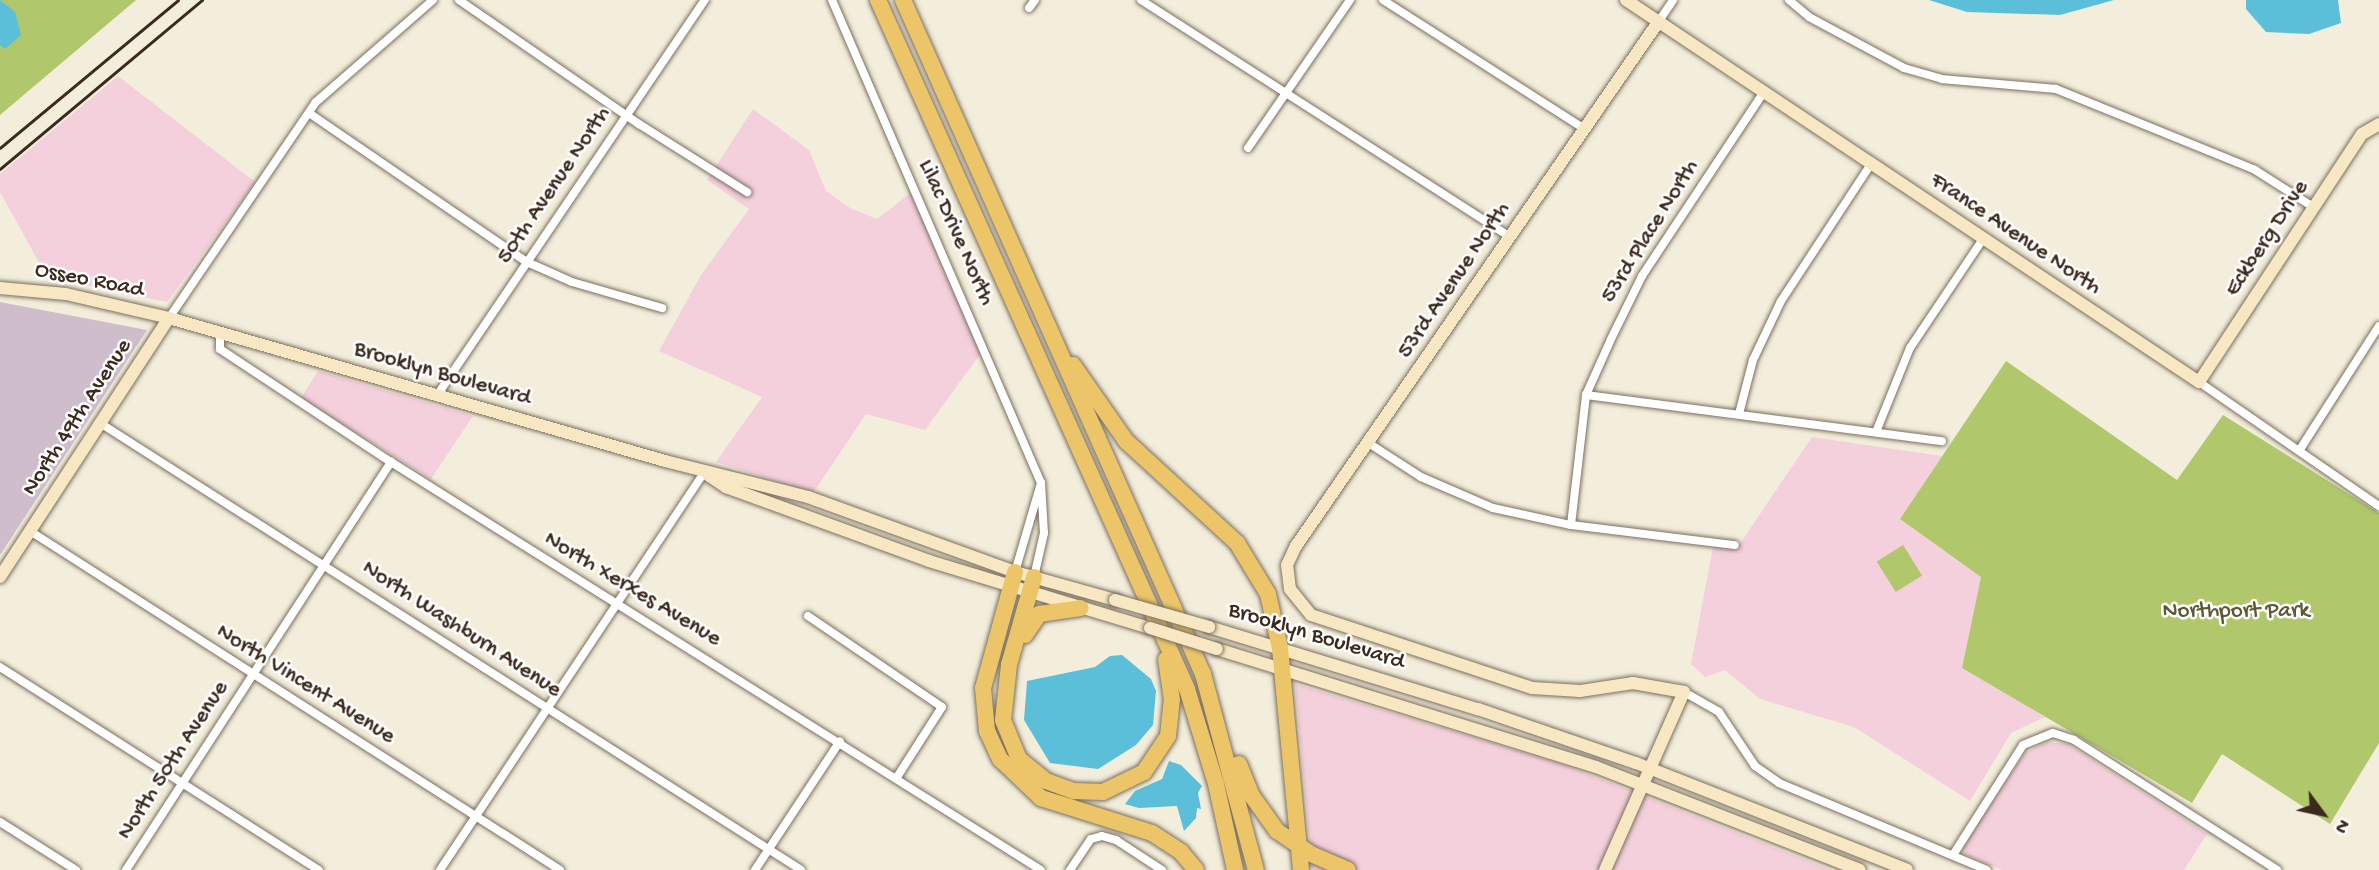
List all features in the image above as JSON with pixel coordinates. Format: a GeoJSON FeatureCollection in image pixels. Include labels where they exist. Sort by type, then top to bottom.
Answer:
{"type":"FeatureCollection","features":[{"type":"Feature","properties":{"kind":"highway"},"geometry":{"type":"LineString","coordinates":[[878,0],[1187,689],[1216,784],[1234,870]]}},
{"type":"Feature","properties":{"kind":"highway"},"geometry":{"type":"LineString","coordinates":[[903,0],[1203,674],[1252,796],[1278,831],[1300,847],[1348,870]]}},
{"type":"Feature","properties":{"kind":"highway"},"geometry":{"type":"LineString","coordinates":[[1037,302],[1092,396],[1126,441],[1245,552],[1268,594],[1280,648],[1301,870]]}},
{"type":"Feature","properties":{"kind":"highway"},"geometry":{"type":"LineString","coordinates":[[1015,572],[983,688],[987,731],[1000,759],[1041,798],[1152,833],[1181,852],[1196,870]]}},
{"type":"Feature","properties":{"kind":"highway"},"geometry":{"type":"LineString","coordinates":[[1034,577],[1003,704],[1005,732],[1013,751],[1054,785],[1103,792],[1144,772],[1168,736],[1172,700],[1166,658],[1142,584]]}},
{"type":"Feature","properties":{"kind":"highway"},"geometry":{"type":"LineString","coordinates":[[1003,704],[1032,619],[1048,611],[1081,608]]}},
{"type":"Feature","properties":{"kind":"highway"},"geometry":{"type":"LineString","coordinates":[[1203,674],[1256,870]]}},
{"type":"Feature","properties":{"kind":"main road","name":"France Avenue North"},"geometry":{"type":"LineString","coordinates":[[1626,0],[2199,382]]}},
{"type":"Feature","properties":{"kind":"main road","name":"53rd Avenue North"},"geometry":{"type":"LineString","coordinates":[[1659,21],[1370,444],[1296,546],[1287,565],[1290,589],[1311,615],[1523,685],[1562,692],[1641,683],[1684,692]]}},
{"type":"Feature","properties":{"kind":"main road","name":"Eckberg Drive"},"geometry":{"type":"LineString","coordinates":[[2199,382],[2362,134],[2377,124]]}},
{"type":"Feature","properties":{"kind":"main road","name":"Osseo Road"},"geometry":{"type":"LineString","coordinates":[[0,288],[66,294],[169,318]]}},
{"type":"Feature","properties":{"kind":"main road","name":"Brooklyn Boulevard"},"geometry":{"type":"LineString","coordinates":[[169,318],[704,472],[808,497],[1015,572],[1280,648],[1478,709],[1652,769],[1907,870]]}},
{"type":"Feature","properties":{"kind":"main road","name":"North 49th Avenue"},"geometry":{"type":"LineString","coordinates":[[0,577],[169,318]]}},
{"type":"Feature","properties":{"kind":"main road","name":"Brooklyn Boulevard"},"geometry":{"type":"LineString","coordinates":[[704,472],[726,487],[1010,588],[1461,722],[1646,785],[1860,870]]}},
{"type":"Feature","properties":{"kind":"main road"},"geometry":{"type":"LineString","coordinates":[[1605,870],[1646,785],[1684,692]]}},
{"type":"Feature","properties":{"kind":"street"},"geometry":{"type":"LineString","coordinates":[[169,318],[309,113],[433,0]]}},
{"type":"Feature","properties":{"kind":"street"},"geometry":{"type":"LineString","coordinates":[[459,0],[627,114],[747,191]]}},
{"type":"Feature","properties":{"kind":"street","name":"50th Avenue North"},"geometry":{"type":"LineString","coordinates":[[438,394],[705,0]]}},
{"type":"Feature","properties":{"kind":"street","name":"Lilac Drive North"},"geometry":{"type":"LineString","coordinates":[[832,0],[1041,483],[1045,523],[1034,577]]}},
{"type":"Feature","properties":{"kind":"street"},"geometry":{"type":"LineString","coordinates":[[1140,0],[1510,237]]}},
{"type":"Feature","properties":{"kind":"street"},"geometry":{"type":"LineString","coordinates":[[1248,148],[1350,0]]}},
{"type":"Feature","properties":{"kind":"street"},"geometry":{"type":"LineString","coordinates":[[1383,0],[1586,129]]}},
{"type":"Feature","properties":{"kind":"street","name":"53rd Avenue North"},"geometry":{"type":"LineString","coordinates":[[1659,21],[1673,0]]}},
{"type":"Feature","properties":{"kind":"street"},"geometry":{"type":"LineString","coordinates":[[1789,0],[1809,17],[1904,68],[1942,79],[2056,89],[2255,170],[2314,207]]}},
{"type":"Feature","properties":{"kind":"street","name":"53rd Place North"},"geometry":{"type":"LineString","coordinates":[[1571,525],[1586,395],[1642,276],[1764,92]]}},
{"type":"Feature","properties":{"kind":"street"},"geometry":{"type":"LineString","coordinates":[[309,113],[527,262],[572,282],[662,308]]}},
{"type":"Feature","properties":{"kind":"street"},"geometry":{"type":"LineString","coordinates":[[1739,414],[1753,360],[1781,301],[1871,164]]}},
{"type":"Feature","properties":{"kind":"street"},"geometry":{"type":"LineString","coordinates":[[1876,432],[1910,348],[1983,239]]}},
{"type":"Feature","properties":{"kind":"street"},"geometry":{"type":"LineString","coordinates":[[2299,451],[2379,326]]}},
{"type":"Feature","properties":{"kind":"street","name":"North Xerxes Avenue"},"geometry":{"type":"LineString","coordinates":[[220,333],[220,349],[391,462],[608,601],[617,601],[1041,870]]}},
{"type":"Feature","properties":{"kind":"street","name":"France Avenue North"},"geometry":{"type":"LineString","coordinates":[[2199,382],[2379,506]]}},
{"type":"Feature","properties":{"kind":"street"},"geometry":{"type":"LineString","coordinates":[[1586,395],[1942,440]]}},
{"type":"Feature","properties":{"kind":"street","name":"North Washburn Avenue"},"geometry":{"type":"LineString","coordinates":[[100,423],[801,870]]}},
{"type":"Feature","properties":{"kind":"street"},"geometry":{"type":"LineString","coordinates":[[1370,444],[1456,494],[1506,511],[1571,525],[1735,545]]}},
{"type":"Feature","properties":{"kind":"street","name":"North 50th Avenue"},"geometry":{"type":"LineString","coordinates":[[126,870],[391,462]]}},
{"type":"Feature","properties":{"kind":"street"},"geometry":{"type":"LineString","coordinates":[[440,870],[704,472]]}},
{"type":"Feature","properties":{"kind":"street"},"geometry":{"type":"LineString","coordinates":[[1015,572],[1041,483]]}},
{"type":"Feature","properties":{"kind":"street","name":"North Vincent Avenue"},"geometry":{"type":"LineString","coordinates":[[30,531],[560,870]]}},
{"type":"Feature","properties":{"kind":"street"},"geometry":{"type":"LineString","coordinates":[[808,616],[942,707],[897,777]]}},
{"type":"Feature","properties":{"kind":"street"},"geometry":{"type":"LineString","coordinates":[[0,667],[319,870]]}},
{"type":"Feature","properties":{"kind":"street"},"geometry":{"type":"LineString","coordinates":[[1684,692],[1719,712],[1755,766],[1779,783],[1987,870]]}},
{"type":"Feature","properties":{"kind":"street"},"geometry":{"type":"LineString","coordinates":[[1953,855],[2016,754],[2032,738],[2053,733],[2074,740],[2277,870]]}},
{"type":"Feature","properties":{"kind":"street"},"geometry":{"type":"LineString","coordinates":[[755,870],[840,741]]}},
{"type":"Feature","properties":{"kind":"street"},"geometry":{"type":"LineString","coordinates":[[0,822],[76,870]]}},
{"type":"Feature","properties":{"kind":"street"},"geometry":{"type":"LineString","coordinates":[[1070,870],[1091,839],[1102,836],[1116,840],[1162,870]]}},
{"type":"Feature","properties":{"kind":"shaded area"},"geometry":{"type":"Polygon","coordinates":[[[118,76],[255,182],[167,302],[47,277],[0,192],[0,174],[118,76]]]}},
{"type":"Feature","properties":{"kind":"shaded area"},"geometry":{"type":"Polygon","coordinates":[[[753,109],[809,150],[826,191],[850,208],[877,219],[912,192],[981,353],[925,430],[866,414],[813,493],[716,462],[762,397],[659,351],[701,275],[749,209],[707,180],[753,109]]]}},
{"type":"Feature","properties":{"kind":"shaded area"},"geometry":{"type":"Polygon","coordinates":[[[0,302],[147,330],[0,555],[0,302]]]}},
{"type":"Feature","properties":{"kind":"shaded area"},"geometry":{"type":"Polygon","coordinates":[[[318,371],[473,416],[431,479],[301,398],[318,371]]]}},
{"type":"Feature","properties":{"kind":"shaded area"},"geometry":{"type":"Polygon","coordinates":[[[1812,437],[1942,456],[1900,519],[1981,577],[1962,668],[2045,717],[2011,733],[1970,801],[1854,727],[1760,699],[1725,670],[1705,677],[1691,664],[1713,547],[1737,548],[1812,437]]]}},
{"type":"Feature","properties":{"kind":"shaded area"},"geometry":{"type":"Polygon","coordinates":[[[1295,684],[1565,765],[1831,870],[1312,870],[1295,684]]]}},
{"type":"Feature","properties":{"kind":"shaded area"},"geometry":{"type":"Polygon","coordinates":[[[2047,742],[2068,744],[2207,834],[2184,870],[2002,870],[1964,854],[1963,847],[2025,753],[2047,742]]]}},
{"type":"Feature","properties":{"kind":"green space"},"geometry":{"type":"Polygon","coordinates":[[[0,0],[136,0],[0,115],[0,0]]]}},
{"type":"Feature","properties":{"kind":"green space","name":"Northport Park"},"geometry":{"type":"Polygon","coordinates":[[[2006,361],[2177,480],[2223,415],[2379,513],[2379,743],[2330,824],[2222,754],[2192,803],[1962,668],[1981,577],[1900,519],[2006,361]]]}},
{"type":"Feature","properties":{"kind":"green space"},"geometry":{"type":"Polygon","coordinates":[[[1903,545],[1922,576],[1896,592],[1877,561],[1903,545]]]}},
{"type":"Feature","properties":{"kind":"water"},"geometry":{"type":"Polygon","coordinates":[[[0,0],[15,12],[21,35],[5,49],[0,45],[0,0]]]}},
{"type":"Feature","properties":{"kind":"water"},"geometry":{"type":"Polygon","coordinates":[[[1929,0],[2114,0],[2060,15],[1967,12],[1929,0]]]}},
{"type":"Feature","properties":{"kind":"water"},"geometry":{"type":"Polygon","coordinates":[[[2246,0],[2338,0],[2341,23],[2309,34],[2266,32],[2246,9],[2246,0]]]}},
{"type":"Feature","properties":{"kind":"water"},"geometry":{"type":"Polygon","coordinates":[[[1122,655],[1151,679],[1156,691],[1153,725],[1136,745],[1098,769],[1050,763],[1024,720],[1027,681],[1095,667],[1110,656],[1122,655]]]}},
{"type":"Feature","properties":{"kind":"water"},"geometry":{"type":"Polygon","coordinates":[[[1169,761],[1181,765],[1202,786],[1198,793],[1201,809],[1197,808],[1196,818],[1184,831],[1177,806],[1139,808],[1125,804],[1135,791],[1162,779],[1169,761]]]}},
{"type":"Feature","properties":{"kind":"railway"},"geometry":{"type":"LineString","coordinates":[[0,148],[178,0]]}},
{"type":"Feature","properties":{"kind":"railway"},"geometry":{"type":"LineString","coordinates":[[0,169],[202,0]]}}]}
